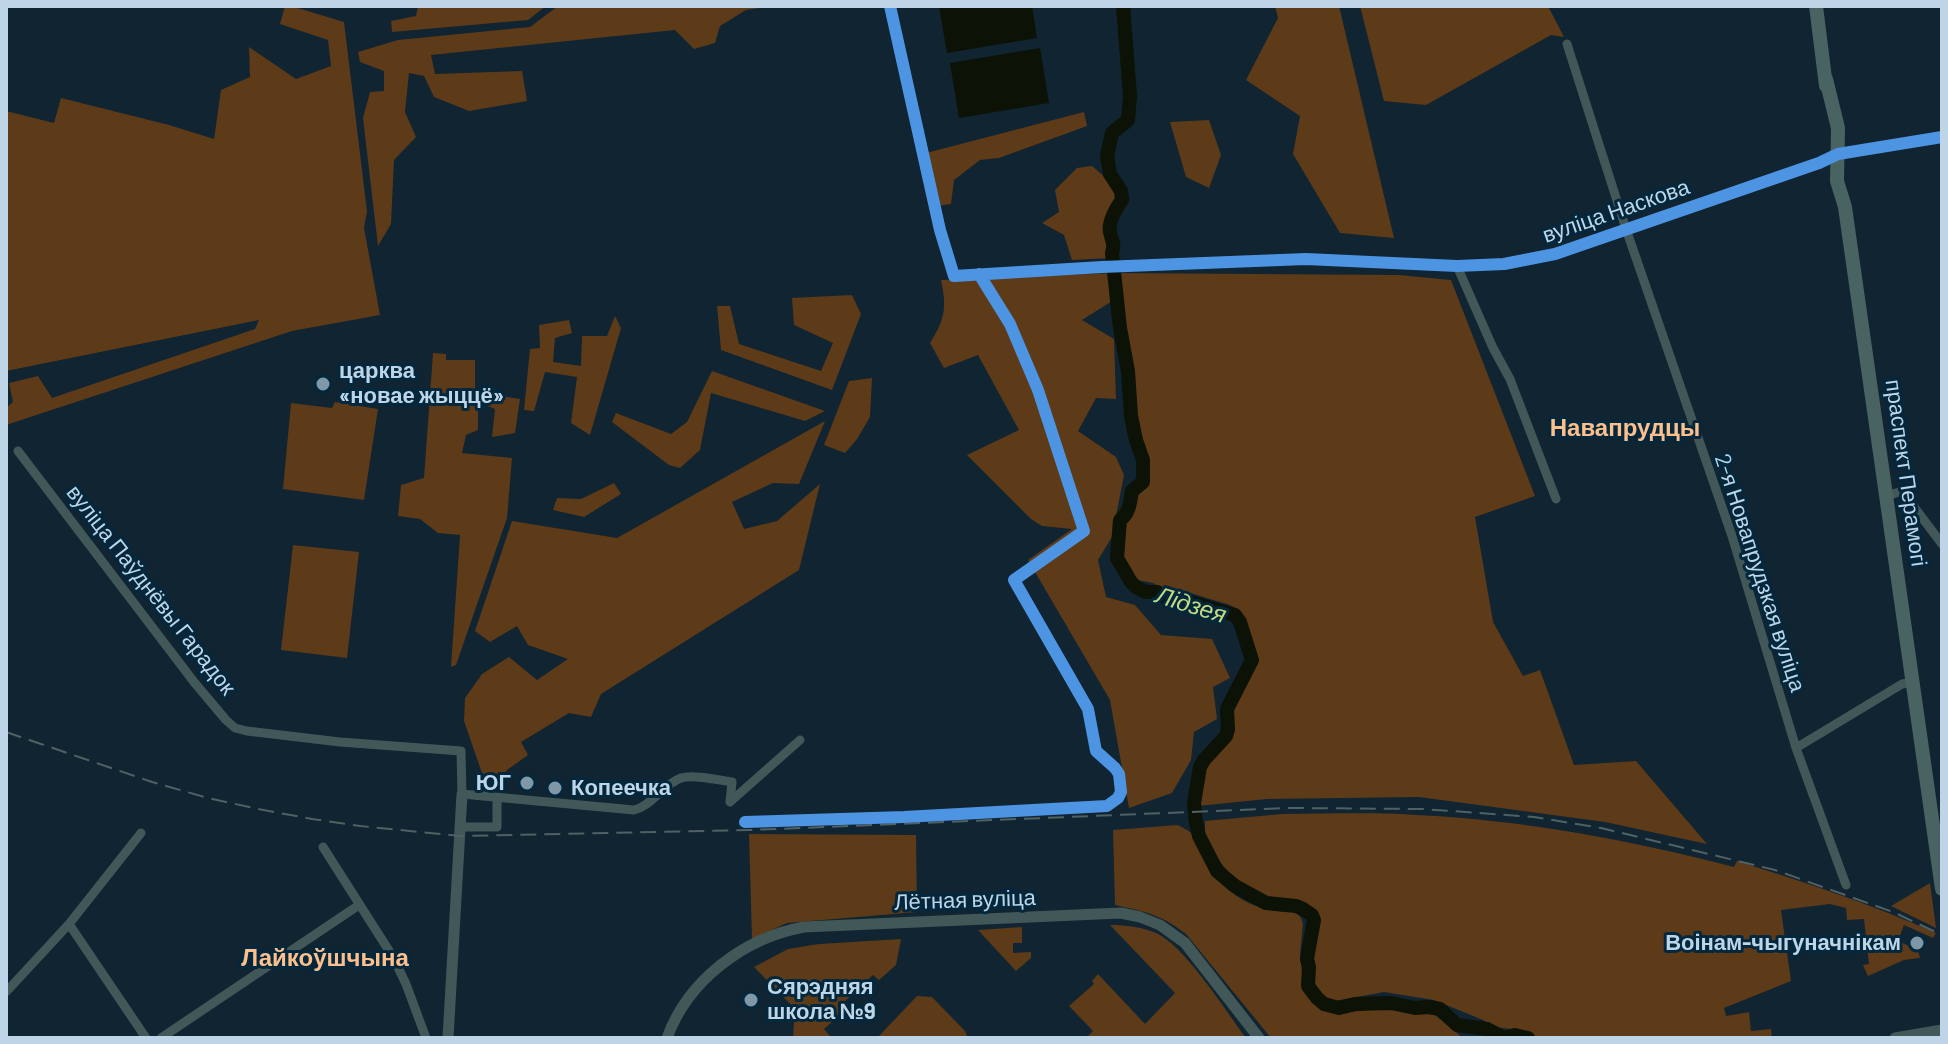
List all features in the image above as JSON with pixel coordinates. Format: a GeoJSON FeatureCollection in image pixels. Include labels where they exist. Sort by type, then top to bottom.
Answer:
{"type":"FeatureCollection","features":[{"type":"Feature","properties":{"kind":"main road","name":"праспект Перамогі"},"geometry":{"type":"LineString","coordinates":[[1816,6],[1829,128],[1838,154],[1837,181],[1845,207],[1942,889]]}},
{"type":"Feature","properties":{"kind":"street"},"geometry":{"type":"LineString","coordinates":[[890,6],[940,230],[954,276]]}},
{"type":"Feature","properties":{"kind":"street","name":"2-я Новапрудзкая вуліца"},"geometry":{"type":"LineString","coordinates":[[1567,44],[1626,229],[1732,536],[1796,748],[1846,885]]}},
{"type":"Feature","properties":{"kind":"street","name":"вуліца Наскова"},"geometry":{"type":"LineString","coordinates":[[954,276],[1306,259],[1457,266],[1504,264],[1555,254],[1838,154],[1942,137]]}},
{"type":"Feature","properties":{"kind":"street"},"geometry":{"type":"LineString","coordinates":[[1457,266],[1510,379],[1556,499]]}},
{"type":"Feature","properties":{"kind":"street"},"geometry":{"type":"LineString","coordinates":[[745,822],[1107,806],[1121,792],[1119,774],[1096,751],[1088,709],[1014,580],[1084,531],[1038,390],[1010,324],[979,274]]}},
{"type":"Feature","properties":{"kind":"street","name":"вуліца Паўднёвы Гарадок"},"geometry":{"type":"LineString","coordinates":[[18,451],[194,682],[235,728],[325,740],[461,751],[462,794],[448,1038]]}},
{"type":"Feature","properties":{"kind":"street"},"geometry":{"type":"LineString","coordinates":[[1887,496],[1902,491],[1942,544]]}},
{"type":"Feature","properties":{"kind":"street"},"geometry":{"type":"LineString","coordinates":[[1796,748],[1902,684],[1913,682]]}},
{"type":"Feature","properties":{"kind":"street"},"geometry":{"type":"LineString","coordinates":[[462,794],[634,810],[647,805],[669,785],[684,777],[732,782],[730,802],[800,740]]}},
{"type":"Feature","properties":{"kind":"street"},"geometry":{"type":"LineString","coordinates":[[460,831],[497,827],[497,798]]}},
{"type":"Feature","properties":{"kind":"street"},"geometry":{"type":"LineString","coordinates":[[6,992],[69,924],[141,833]]}},
{"type":"Feature","properties":{"kind":"street"},"geometry":{"type":"LineString","coordinates":[[323,847],[393,957],[426,1038]]}},
{"type":"Feature","properties":{"kind":"street"},"geometry":{"type":"LineString","coordinates":[[161,1038],[359,905]]}},
{"type":"Feature","properties":{"kind":"street","name":"Лётная вуліца"},"geometry":{"type":"LineString","coordinates":[[667,1038],[683,1004],[710,974],[736,954],[782,931],[804,927],[1121,913],[1160,925],[1185,943],[1259,1038]]}},
{"type":"Feature","properties":{"kind":"street"},"geometry":{"type":"LineString","coordinates":[[69,924],[146,1038]]}},
{"type":"Feature","properties":{"kind":"street"},"geometry":{"type":"LineString","coordinates":[[1895,1038],[1942,1030]]}},
{"type":"Feature","properties":{"kind":"shaded area"},"geometry":{"type":"Polygon","coordinates":[[[285,6],[344,22],[367,211],[364,228],[380,315],[292,331],[6,425],[6,408],[13,402],[9,383],[38,376],[52,398],[255,329],[259,320],[6,371],[6,111],[54,123],[61,98],[214,139],[221,90],[250,77],[249,47],[296,79],[331,66],[328,40],[280,24],[285,6]]]}},
{"type":"Feature","properties":{"kind":"shaded area"},"geometry":{"type":"Polygon","coordinates":[[[418,6],[546,6],[528,20],[392,32],[391,21],[416,16],[418,6]]]}},
{"type":"Feature","properties":{"kind":"shaded area"},"geometry":{"type":"Polygon","coordinates":[[[558,6],[774,6],[746,10],[720,26],[715,43],[694,49],[675,30],[431,55],[435,74],[522,71],[527,101],[469,111],[434,97],[424,76],[409,73],[405,112],[416,137],[394,160],[391,224],[378,246],[363,118],[370,92],[384,91],[384,71],[360,62],[358,52],[398,40],[530,27],[558,6]]]}},
{"type":"Feature","properties":{"kind":"shaded area"},"geometry":{"type":"Polygon","coordinates":[[[939,6],[1032,6],[1037,38],[947,53],[939,6]]]}},
{"type":"Feature","properties":{"kind":"shaded area"},"geometry":{"type":"Polygon","coordinates":[[[1275,6],[1339,6],[1394,238],[1340,233],[1293,154],[1300,116],[1246,80],[1278,18],[1275,6]]]}},
{"type":"Feature","properties":{"kind":"shaded area"},"geometry":{"type":"Polygon","coordinates":[[[1360,6],[1548,6],[1564,37],[1551,35],[1426,105],[1384,101],[1360,6]]]}},
{"type":"Feature","properties":{"kind":"shaded area"},"geometry":{"type":"Polygon","coordinates":[[[1040,48],[1049,103],[959,118],[950,63],[1040,48]]]}},
{"type":"Feature","properties":{"kind":"shaded area"},"geometry":{"type":"Polygon","coordinates":[[[1084,112],[1087,126],[999,158],[980,160],[954,180],[951,204],[937,206],[926,153],[1084,112]]]}},
{"type":"Feature","properties":{"kind":"shaded area"},"geometry":{"type":"Polygon","coordinates":[[[1209,120],[1221,155],[1209,188],[1186,177],[1170,122],[1209,120]]]}},
{"type":"Feature","properties":{"kind":"shaded area"},"geometry":{"type":"Polygon","coordinates":[[[1092,166],[1121,191],[1122,200],[1115,209],[1109,229],[1114,245],[1112,258],[1072,260],[1064,235],[1042,223],[1059,212],[1055,190],[1077,168],[1092,166]]]}},
{"type":"Feature","properties":{"kind":"shaded area"},"geometry":{"type":"Polygon","coordinates":[[[1116,273],[1399,275],[1451,280],[1535,496],[1475,517],[1493,622],[1523,676],[1540,670],[1574,765],[1636,761],[1707,844],[1605,822],[1419,797],[1267,799],[1198,806],[1202,768],[1219,749],[1227,734],[1228,712],[1235,692],[1254,661],[1238,610],[1187,592],[1170,593],[1153,583],[1137,580],[1122,554],[1120,533],[1131,493],[1143,483],[1146,473],[1137,439],[1132,369],[1117,298],[1082,320],[1114,339],[1116,399],[1096,398],[1078,431],[1116,457],[1124,475],[1112,537],[1098,560],[1106,597],[1135,605],[1161,635],[1212,639],[1230,678],[1213,687],[1217,719],[1194,732],[1191,760],[1172,793],[1129,808],[1110,700],[1028,560],[1072,529],[1042,526],[1031,519],[967,455],[1019,430],[978,355],[944,368],[930,343],[943,313],[941,280],[1116,273]]]}},
{"type":"Feature","properties":{"kind":"shaded area"},"geometry":{"type":"Polygon","coordinates":[[[852,295],[861,314],[832,390],[721,350],[717,306],[730,306],[739,344],[821,371],[833,343],[794,325],[792,298],[852,295]]]}},
{"type":"Feature","properties":{"kind":"shaded area"},"geometry":{"type":"Polygon","coordinates":[[[615,316],[621,328],[590,435],[571,423],[577,377],[545,372],[534,411],[524,410],[530,349],[540,348],[539,325],[569,320],[572,333],[555,338],[553,362],[581,366],[582,336],[607,336],[615,316]]]}},
{"type":"Feature","properties":{"kind":"shaded area"},"geometry":{"type":"Polygon","coordinates":[[[433,353],[446,354],[446,360],[475,360],[475,392],[520,399],[515,433],[492,437],[495,409],[478,402],[478,430],[466,435],[462,453],[512,458],[507,518],[456,665],[451,667],[460,535],[438,533],[420,519],[398,516],[401,485],[424,478],[433,353]]]}},
{"type":"Feature","properties":{"kind":"shaded area"},"geometry":{"type":"Polygon","coordinates":[[[712,371],[825,411],[805,421],[711,393],[700,450],[680,468],[669,465],[612,422],[616,413],[671,434],[687,422],[712,371]]]}},
{"type":"Feature","properties":{"kind":"shaded area"},"geometry":{"type":"Polygon","coordinates":[[[872,378],[870,417],[857,439],[845,453],[824,445],[849,381],[872,378]]]}},
{"type":"Feature","properties":{"kind":"shaded area"},"geometry":{"type":"Polygon","coordinates":[[[335,402],[378,409],[364,500],[283,489],[291,403],[332,408],[335,402]]]}},
{"type":"Feature","properties":{"kind":"shaded area"},"geometry":{"type":"Polygon","coordinates":[[[825,421],[799,484],[773,483],[732,502],[744,529],[777,521],[820,484],[799,570],[601,694],[591,717],[569,713],[521,742],[528,755],[507,770],[499,781],[484,779],[464,721],[465,698],[482,674],[509,657],[537,680],[568,659],[528,645],[517,626],[490,642],[475,631],[512,521],[617,538],[825,421]]]}},
{"type":"Feature","properties":{"kind":"shaded area"},"geometry":{"type":"Polygon","coordinates":[[[614,483],[621,494],[584,517],[553,510],[557,498],[581,499],[614,483]]]}},
{"type":"Feature","properties":{"kind":"shaded area"},"geometry":{"type":"Polygon","coordinates":[[[293,545],[359,552],[347,658],[281,650],[293,545]]]}},
{"type":"Feature","properties":{"kind":"shaded area"},"geometry":{"type":"Polygon","coordinates":[[[1282,814],[1399,814],[1496,821],[1616,840],[1734,867],[1737,861],[1887,912],[1936,933],[1933,938],[1904,925],[1898,941],[1918,950],[1920,958],[1904,960],[1868,976],[1863,965],[1869,964],[1864,919],[1847,920],[1846,908],[1830,904],[1781,910],[1791,981],[1724,1008],[1726,1016],[1749,1012],[1751,1031],[1771,1029],[1772,1038],[1540,1038],[1494,1027],[1434,1000],[1384,992],[1329,1002],[1317,992],[1311,968],[1315,917],[1296,901],[1264,896],[1246,888],[1217,858],[1205,834],[1205,821],[1282,814]]]}},
{"type":"Feature","properties":{"kind":"shaded area"},"geometry":{"type":"Polygon","coordinates":[[[1178,825],[1193,835],[1218,880],[1227,889],[1258,907],[1296,912],[1301,918],[1300,955],[1304,986],[1310,998],[1325,1010],[1341,1013],[1384,1008],[1435,1015],[1463,1038],[1271,1038],[1186,934],[1152,915],[1115,905],[1113,830],[1178,825]]]}},
{"type":"Feature","properties":{"kind":"shaded area"},"geometry":{"type":"Polygon","coordinates":[[[749,834],[916,835],[917,912],[787,923],[752,939],[749,834]]]}},
{"type":"Feature","properties":{"kind":"shaded area"},"geometry":{"type":"Polygon","coordinates":[[[1930,883],[1936,928],[1891,906],[1930,883]]]}},
{"type":"Feature","properties":{"kind":"shaded area"},"geometry":{"type":"Polygon","coordinates":[[[1110,925],[1147,930],[1169,941],[1205,981],[1246,1038],[1086,1038],[1093,1031],[1069,1006],[1094,984],[1092,981],[1098,974],[1145,1024],[1175,993],[1110,925]]]}},
{"type":"Feature","properties":{"kind":"shaded area"},"geometry":{"type":"Polygon","coordinates":[[[1022,927],[1022,943],[1013,943],[1013,953],[1031,952],[1031,958],[1016,971],[978,930],[1022,927]]]}},
{"type":"Feature","properties":{"kind":"shaded area"},"geometry":{"type":"Polygon","coordinates":[[[901,939],[896,965],[879,980],[873,975],[839,1007],[843,1012],[824,1029],[830,1036],[827,1038],[793,1038],[795,1009],[754,967],[788,949],[901,939]]]}},
{"type":"Feature","properties":{"kind":"shaded area"},"geometry":{"type":"Polygon","coordinates":[[[917,996],[932,997],[968,1038],[877,1038],[917,996]]]}},
{"type":"Feature","properties":{"kind":"waterway","name":"Лідзея"},"geometry":{"type":"LineString","coordinates":[[1123,6],[1130,96],[1128,120],[1112,133],[1107,156],[1110,174],[1121,191],[1122,200],[1110,228],[1131,416],[1143,460],[1143,482],[1132,491],[1128,511],[1120,520],[1117,558],[1131,582],[1146,592],[1157,592],[1173,602],[1190,602],[1235,615],[1252,660],[1227,709],[1226,736],[1200,767],[1194,803],[1199,836],[1217,871],[1235,886],[1266,903],[1296,906],[1312,915],[1314,920],[1307,959],[1308,986],[1324,1004],[1339,1008],[1355,1004],[1391,1003],[1440,1009],[1457,1025],[1487,1029],[1504,1038]]}},
{"type":"Feature","properties":{"kind":"waterway"},"geometry":{"type":"LineString","coordinates":[[1504,1038],[1515,1035],[1528,1038]]}},
{"type":"Feature","properties":{"kind":"railway"},"geometry":{"type":"LineString","coordinates":[[6,732],[208,798],[312,819],[460,836],[751,830],[1287,808],[1423,809],[1534,817],[1601,828],[1775,870],[1893,912],[1942,935]]}},
{"type":"Feature","properties":{"kind":"cycle path"},"geometry":{"type":"LineString","coordinates":[[890,6],[940,230],[954,276],[1306,259],[1457,266],[1504,264],[1555,254],[1838,154],[1942,137]]}},
{"type":"Feature","properties":{"kind":"cycle path"},"geometry":{"type":"LineString","coordinates":[[745,822],[1107,806],[1121,792],[1119,774],[1096,751],[1088,709],[1014,580],[1084,531],[1038,390],[1010,324],[979,274]]}},
{"type":"Feature","properties":{"kind":"place","name":"царква «новае жыццё»"},"geometry":{"type":"Point","coordinates":[323,384]}},
{"type":"Feature","properties":{"kind":"place","name":"ЮГ"},"geometry":{"type":"Point","coordinates":[527,783]}},
{"type":"Feature","properties":{"kind":"place","name":"Копеечка"},"geometry":{"type":"Point","coordinates":[555,788]}},
{"type":"Feature","properties":{"kind":"place","name":"Воінам-чыгуначнікам"},"geometry":{"type":"Point","coordinates":[1917,943]}},
{"type":"Feature","properties":{"kind":"place","name":"Сярэдняя школа №9"},"geometry":{"type":"Point","coordinates":[751,1000]}},
{"type":"Feature","properties":{"kind":"district","name":"Навапрудцы"},"geometry":{"type":"Point","coordinates":[1625,428]}},
{"type":"Feature","properties":{"kind":"district","name":"Лайкоўшчына"},"geometry":{"type":"Point","coordinates":[325,958]}}]}
